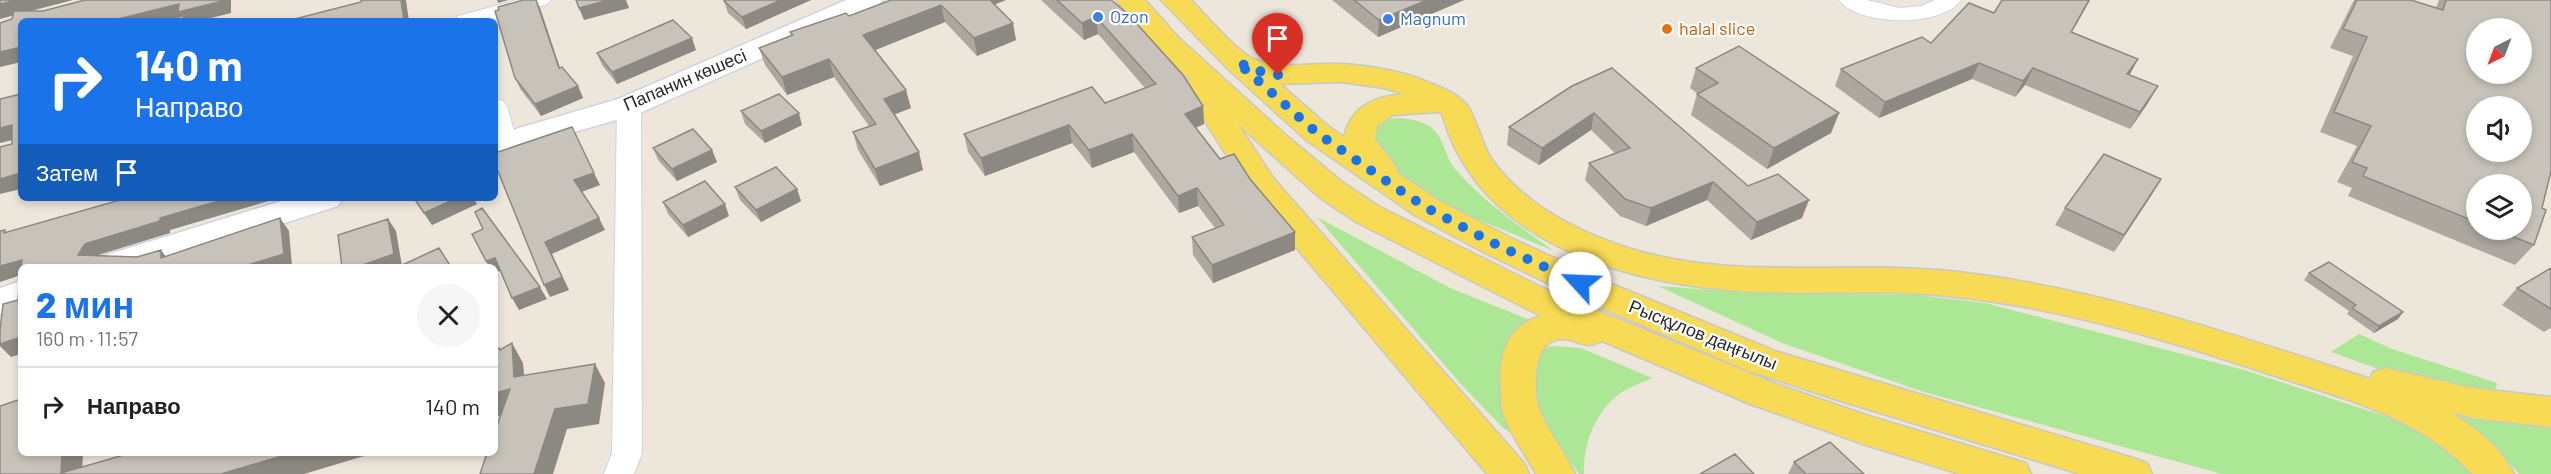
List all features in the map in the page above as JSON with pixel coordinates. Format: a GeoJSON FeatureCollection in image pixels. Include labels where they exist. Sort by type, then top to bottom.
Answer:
{"type":"FeatureCollection","features":[{"type":"Feature","properties":{"kind":"main road","name":"Папанин көшесі"},"geometry":{"type":"LineString","coordinates":[[500,143],[629,106],[869,0]]}},
{"type":"Feature","properties":{"kind":"main road","name":"Рысқұлов даңғылы"},"geometry":{"type":"LineString","coordinates":[[1130,0],[1168,43],[1277,144],[1330,189],[1367,214],[1531,297],[1669,338],[1762,361],[2133,474]]}},
{"type":"Feature","properties":{"kind":"main road","name":"Рысқұлов даңғылы"},"geometry":{"type":"LineString","coordinates":[[1176,0],[1237,62],[1317,133],[1427,208],[1669,338],[1763,394],[1866,430],[2012,474]]}},
{"type":"Feature","properties":{"kind":"main road"},"geometry":{"type":"LineString","coordinates":[[1168,43],[1263,187],[1510,474]]}},
{"type":"Feature","properties":{"kind":"main road"},"geometry":{"type":"LineString","coordinates":[[1237,62],[1262,72],[1278,75],[1341,73],[1388,79],[1419,88],[1455,109],[1465,140],[1479,164],[1514,204],[1540,224],[1590,248],[1658,270],[1708,278],[1940,282],[1983,286],[2058,300],[2226,346],[2380,397],[2418,413],[2450,431],[2474,451],[2495,474]]}},
{"type":"Feature","properties":{"kind":"main road"},"geometry":{"type":"LineString","coordinates":[[1398,189],[1359,140],[1360,126],[1366,116],[1378,109],[1393,105],[1442,102]]}},
{"type":"Feature","properties":{"kind":"main road"},"geometry":{"type":"LineString","coordinates":[[118,264],[317,201]]}},
{"type":"Feature","properties":{"kind":"main road"},"geometry":{"type":"LineString","coordinates":[[0,301],[18,295]]}},
{"type":"Feature","properties":{"kind":"main road"},"geometry":{"type":"LineString","coordinates":[[1556,474],[1521,412],[1518,376],[1520,353],[1531,337],[1547,327],[1567,326],[1669,338]]}},
{"type":"Feature","properties":{"kind":"main road"},"geometry":{"type":"LineString","coordinates":[[2226,346],[2293,359],[2472,403],[2551,412]]}},
{"type":"Feature","properties":{"kind":"street"},"geometry":{"type":"LineString","coordinates":[[467,16],[540,0]]}},
{"type":"Feature","properties":{"kind":"street"},"geometry":{"type":"LineString","coordinates":[[1850,0],[1882,14],[1915,14],[1939,8],[1950,0]]}},
{"type":"Feature","properties":{"kind":"street"},"geometry":{"type":"LineString","coordinates":[[619,474],[627,453],[629,106]]}},
{"type":"Feature","properties":{"kind":"green space"},"geometry":{"type":"Polygon","coordinates":[[[1390,119],[1421,122],[1433,129],[1455,169],[1466,181],[1502,213],[1554,251],[1465,214],[1413,188],[1372,144],[1371,129],[1390,119]]]}},
{"type":"Feature","properties":{"kind":"green space"},"geometry":{"type":"Polygon","coordinates":[[[1317,217],[1450,288],[1530,320],[1508,340],[1502,358],[1507,395],[1522,441],[1502,427],[1460,383],[1317,217]]]}},
{"type":"Feature","properties":{"kind":"green space"},"geometry":{"type":"Polygon","coordinates":[[[1658,286],[1752,293],[1917,295],[1985,303],[2244,370],[2394,419],[2453,450],[2476,474],[2222,474],[1924,392],[1782,343],[1658,286]]]}},
{"type":"Feature","properties":{"kind":"green space"},"geometry":{"type":"Polygon","coordinates":[[[2359,334],[2392,349],[2497,383],[2495,394],[2387,372],[2331,352],[2359,334]]]}},
{"type":"Feature","properties":{"kind":"green space"},"geometry":{"type":"Polygon","coordinates":[[[1551,346],[1581,348],[1652,378],[1622,392],[1602,411],[1588,441],[1584,474],[1579,474],[1544,424],[1531,378],[1532,353],[1551,346]]]}},
{"type":"Feature","properties":{"kind":"green space"},"geometry":{"type":"Polygon","coordinates":[[[2446,409],[2508,423],[2551,428],[2551,474],[2519,474],[2500,452],[2446,409]]]}},
{"type":"Feature","properties":{"kind":"building"},"geometry":{"type":"Polygon","coordinates":[[[0,0],[17,0],[0,4],[0,0]]]}},
{"type":"Feature","properties":{"kind":"building"},"geometry":{"type":"Polygon","coordinates":[[[85,0],[223,0],[178,12],[179,4],[122,18],[18,18],[18,48],[0,52],[0,23],[12,19],[14,11],[43,11],[85,0]]]}},
{"type":"Feature","properties":{"kind":"building"},"geometry":{"type":"Polygon","coordinates":[[[361,0],[401,0],[404,18],[299,18],[361,2],[361,0]]]}},
{"type":"Feature","properties":{"kind":"building"},"geometry":{"type":"Polygon","coordinates":[[[523,0],[536,0],[559,68],[562,67],[578,86],[535,104],[515,78],[495,11],[499,10],[498,7],[523,0]]]}},
{"type":"Feature","properties":{"kind":"building"},"geometry":{"type":"Polygon","coordinates":[[[576,0],[609,0],[579,8],[576,0]]]}},
{"type":"Feature","properties":{"kind":"building"},"geometry":{"type":"Polygon","coordinates":[[[781,0],[742,17],[724,1],[781,0]]]}},
{"type":"Feature","properties":{"kind":"building"},"geometry":{"type":"Polygon","coordinates":[[[891,0],[990,0],[1013,23],[974,38],[941,5],[863,35],[906,90],[884,99],[919,152],[875,169],[853,132],[876,124],[829,59],[782,77],[759,48],[793,35],[790,32],[846,13],[849,16],[891,0]]]}},
{"type":"Feature","properties":{"kind":"building"},"geometry":{"type":"Polygon","coordinates":[[[1057,0],[1111,0],[1127,13],[1183,75],[1203,106],[1185,114],[1220,159],[1234,154],[1250,179],[1295,232],[1212,265],[1192,237],[1224,225],[1197,188],[1178,196],[1132,134],[1089,150],[1069,125],[981,158],[964,134],[1092,87],[1105,103],[1156,84],[1096,17],[1082,23],[1057,0]]]}},
{"type":"Feature","properties":{"kind":"building"},"geometry":{"type":"Polygon","coordinates":[[[1354,0],[1427,0],[1379,20],[1354,0]]]}},
{"type":"Feature","properties":{"kind":"building"},"geometry":{"type":"Polygon","coordinates":[[[2002,0],[2089,0],[2071,32],[2138,59],[2127,74],[2158,86],[2140,112],[2033,68],[2023,81],[1979,63],[1885,102],[1841,69],[1922,37],[1931,43],[1969,3],[1994,13],[2002,0]]]}},
{"type":"Feature","properties":{"kind":"building"},"geometry":{"type":"Polygon","coordinates":[[[2357,0],[2411,0],[2443,10],[2446,0],[2551,0],[2551,171],[2542,208],[2546,210],[2534,245],[2521,240],[2532,240],[2532,174],[2466,174],[2466,218],[2363,176],[2367,168],[2352,162],[2371,126],[2334,112],[2367,37],[2343,29],[2357,0]]]}},
{"type":"Feature","properties":{"kind":"building"},"geometry":{"type":"Polygon","coordinates":[[[673,20],[692,38],[612,72],[597,53],[673,20]]]}},
{"type":"Feature","properties":{"kind":"building"},"geometry":{"type":"Polygon","coordinates":[[[1739,46],[1839,113],[1774,148],[1697,94],[1718,83],[1696,68],[1739,46]]]}},
{"type":"Feature","properties":{"kind":"building"},"geometry":{"type":"Polygon","coordinates":[[[1612,68],[1748,186],[1778,174],[1809,200],[1757,222],[1713,182],[1651,208],[1625,199],[1589,163],[1630,148],[1594,113],[1542,148],[1509,127],[1572,86],[1612,68]]]}},
{"type":"Feature","properties":{"kind":"building"},"geometry":{"type":"Polygon","coordinates":[[[779,94],[799,113],[761,131],[741,111],[779,94]]]}},
{"type":"Feature","properties":{"kind":"building"},"geometry":{"type":"Polygon","coordinates":[[[18,95],[18,174],[0,179],[0,147],[12,144],[12,125],[0,128],[0,99],[18,95]]]}},
{"type":"Feature","properties":{"kind":"building"},"geometry":{"type":"Polygon","coordinates":[[[572,127],[594,173],[574,180],[599,218],[545,242],[562,277],[544,285],[498,171],[498,152],[572,127]]]}},
{"type":"Feature","properties":{"kind":"building"},"geometry":{"type":"Polygon","coordinates":[[[693,129],[712,150],[672,169],[653,148],[693,129]]]}},
{"type":"Feature","properties":{"kind":"building"},"geometry":{"type":"Polygon","coordinates":[[[2104,154],[2161,179],[2124,235],[2065,208],[2104,154]]]}},
{"type":"Feature","properties":{"kind":"building"},"geometry":{"type":"Polygon","coordinates":[[[776,167],[797,189],[756,210],[735,187],[776,167]]]}},
{"type":"Feature","properties":{"kind":"building"},"geometry":{"type":"Polygon","coordinates":[[[705,181],[725,204],[683,225],[663,202],[705,181]]]}},
{"type":"Feature","properties":{"kind":"building"},"geometry":{"type":"Polygon","coordinates":[[[116,201],[219,201],[85,244],[78,255],[137,257],[161,250],[161,258],[280,218],[284,254],[251,264],[21,264],[22,260],[0,266],[0,231],[5,230],[4,233],[116,201]]]}},
{"type":"Feature","properties":{"kind":"building"},"geometry":{"type":"Polygon","coordinates":[[[416,201],[450,201],[424,213],[416,201]]]}},
{"type":"Feature","properties":{"kind":"building"},"geometry":{"type":"Polygon","coordinates":[[[482,208],[540,287],[512,298],[495,258],[486,261],[472,234],[483,229],[475,212],[482,208]]]}},
{"type":"Feature","properties":{"kind":"building"},"geometry":{"type":"Polygon","coordinates":[[[388,219],[394,254],[366,264],[342,264],[338,235],[388,219]]]}},
{"type":"Feature","properties":{"kind":"building"},"geometry":{"type":"Polygon","coordinates":[[[439,248],[449,264],[404,264],[439,248]]]}},
{"type":"Feature","properties":{"kind":"building"},"geometry":{"type":"Polygon","coordinates":[[[2329,262],[2403,312],[2379,326],[2352,308],[2356,305],[2309,273],[2329,262]]]}},
{"type":"Feature","properties":{"kind":"building"},"geometry":{"type":"Polygon","coordinates":[[[2551,268],[2551,309],[2517,288],[2551,268]]]}},
{"type":"Feature","properties":{"kind":"building"},"geometry":{"type":"Polygon","coordinates":[[[18,300],[18,338],[0,344],[0,331],[3,304],[18,300]]]}},
{"type":"Feature","properties":{"kind":"building"},"geometry":{"type":"Polygon","coordinates":[[[512,343],[514,377],[595,364],[588,404],[555,409],[534,474],[480,474],[486,456],[498,456],[498,423],[510,389],[498,392],[498,348],[500,350],[512,343]]]}},
{"type":"Feature","properties":{"kind":"building"},"geometry":{"type":"Polygon","coordinates":[[[18,400],[18,456],[62,456],[61,473],[120,456],[282,456],[221,474],[0,474],[0,406],[18,400]]]}},
{"type":"Feature","properties":{"kind":"building"},"geometry":{"type":"Polygon","coordinates":[[[1830,442],[1864,474],[1806,474],[1794,462],[1830,442]]]}},
{"type":"Feature","properties":{"kind":"building"},"geometry":{"type":"Polygon","coordinates":[[[1735,454],[1754,474],[1700,474],[1735,454]]]}},
{"type":"Feature","properties":{"kind":"place","name":"Ozon"},"geometry":{"type":"Point","coordinates":[1098,17]}},
{"type":"Feature","properties":{"kind":"place","name":"Magnum"},"geometry":{"type":"Point","coordinates":[1388,19]}},
{"type":"Feature","properties":{"kind":"place","name":"halal slice"},"geometry":{"type":"Point","coordinates":[1667,29]}},
{"type":"Feature","properties":{"kind":"route"},"geometry":{"type":"LineString","coordinates":[[1278,75],[1262,72],[1237,62],[1317,133],[1427,208],[1499,246],[1580,283]]}}]}
